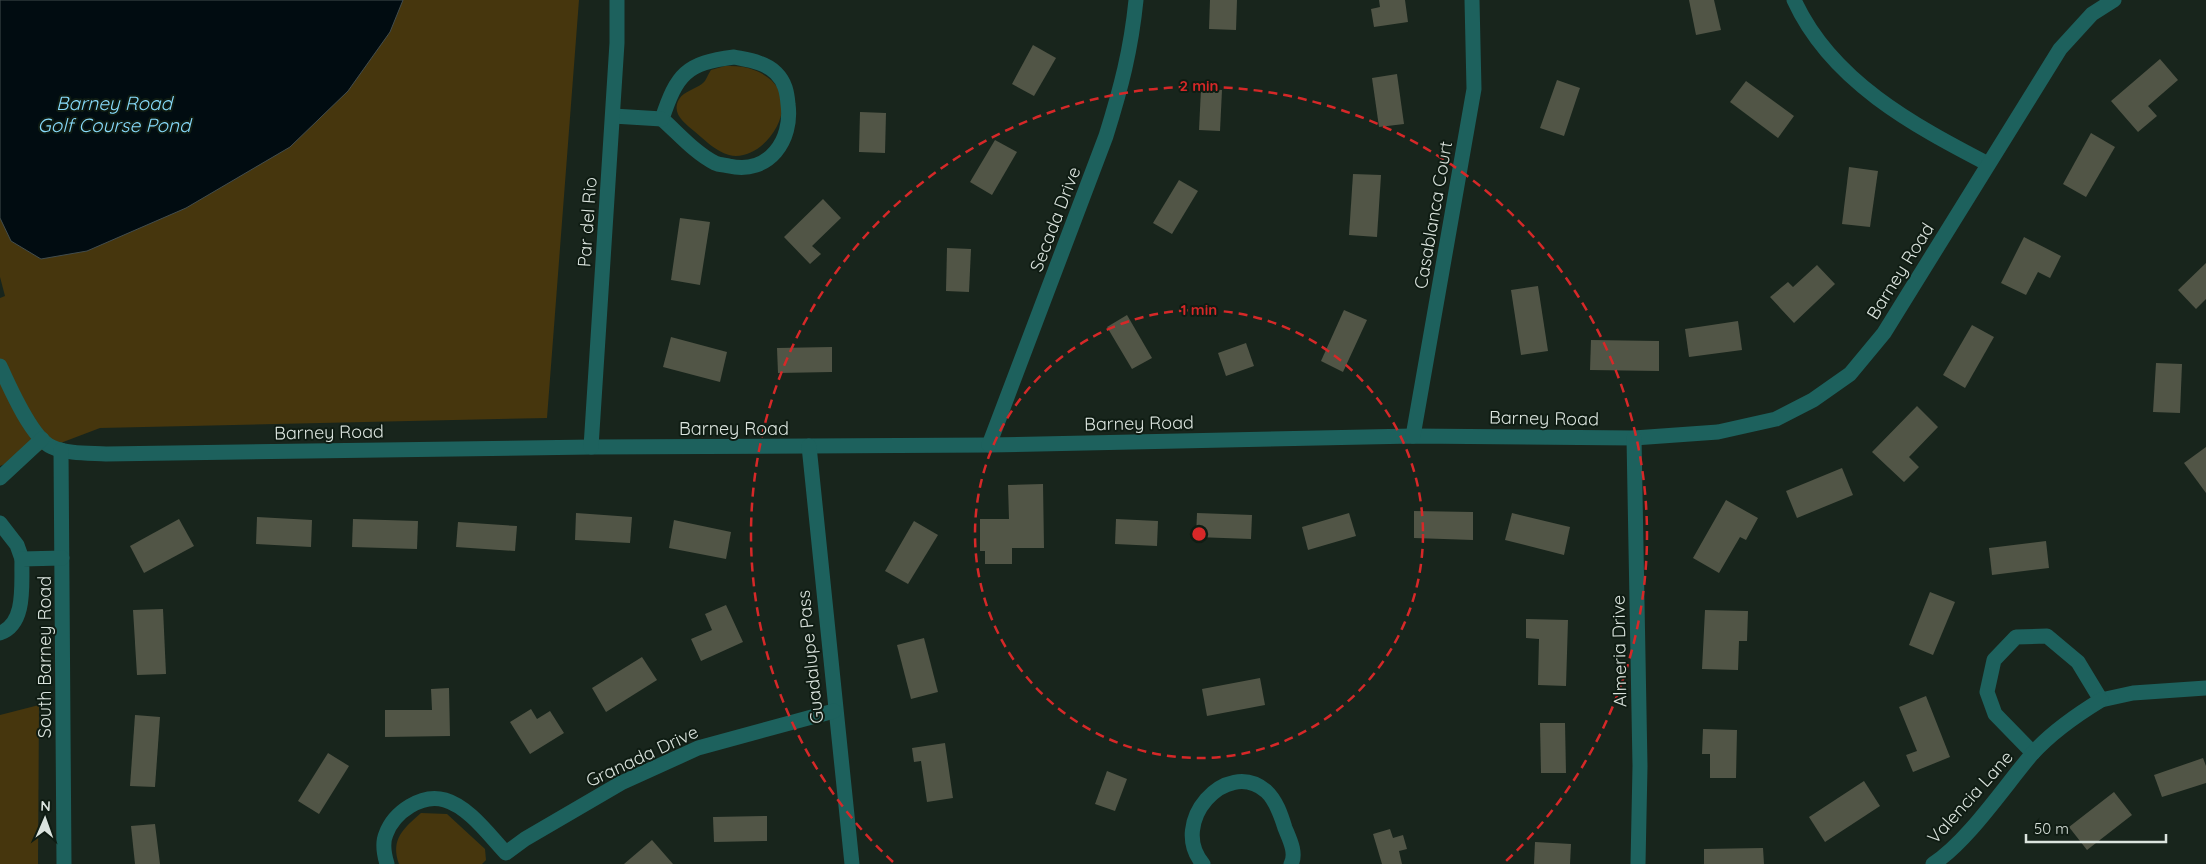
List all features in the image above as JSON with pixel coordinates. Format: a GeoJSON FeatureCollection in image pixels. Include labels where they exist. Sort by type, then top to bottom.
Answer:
{"type":"FeatureCollection","features":[{"type":"Feature","properties":{"kind":"street","name":"Par del Rio"},"geometry":{"type":"LineString","coordinates":[[591,447],[613,116],[617,0]]}},
{"type":"Feature","properties":{"kind":"street","name":"Secada Drive"},"geometry":{"type":"LineString","coordinates":[[989,445],[1106,136],[1121,88],[1132,42],[1136,0]]}},
{"type":"Feature","properties":{"kind":"street","name":"Casablanca Court"},"geometry":{"type":"LineString","coordinates":[[1413,436],[1474,89],[1472,0]]}},
{"type":"Feature","properties":{"kind":"street"},"geometry":{"type":"LineString","coordinates":[[1794,0],[1801,17],[1834,63],[1883,103],[1940,139],[1988,164]]}},
{"type":"Feature","properties":{"kind":"street","name":"Barney Road"},"geometry":{"type":"LineString","coordinates":[[0,366],[34,431],[50,447],[61,450],[106,454],[591,447],[989,445],[1413,436],[1634,438],[1718,432],[1776,419],[1813,400],[1850,374],[1884,333],[2060,49],[2092,14],[2114,0]]}},
{"type":"Feature","properties":{"kind":"street"},"geometry":{"type":"LineString","coordinates":[[613,116],[662,119],[700,153],[716,163],[738,168],[751,167],[761,164],[782,144],[788,130],[789,112],[786,88],[775,72],[757,62],[734,57],[709,60],[687,72],[677,81],[671,91],[662,119]]}},
{"type":"Feature","properties":{"kind":"street","name":"Almeria Drive"},"geometry":{"type":"LineString","coordinates":[[1634,438],[1640,766],[1638,864]]}},
{"type":"Feature","properties":{"kind":"street"},"geometry":{"type":"LineString","coordinates":[[0,478],[42,439]]}},
{"type":"Feature","properties":{"kind":"street","name":"Guadalupe Pass"},"geometry":{"type":"LineString","coordinates":[[808,446],[834,711],[852,864]]}},
{"type":"Feature","properties":{"kind":"street","name":"South Barney Road"},"geometry":{"type":"LineString","coordinates":[[61,450],[64,864]]}},
{"type":"Feature","properties":{"kind":"street"},"geometry":{"type":"LineString","coordinates":[[0,523],[17,545],[22,559],[18,616],[7,631],[0,633]]}},
{"type":"Feature","properties":{"kind":"street"},"geometry":{"type":"LineString","coordinates":[[22,559],[62,558]]}},
{"type":"Feature","properties":{"kind":"street","name":"Valencia Lane"},"geometry":{"type":"LineString","coordinates":[[2033,753],[1995,714],[1987,692],[1994,660],[2016,637],[2047,636],[2078,662],[2101,700]]}},
{"type":"Feature","properties":{"kind":"street","name":"Valencia Lane"},"geometry":{"type":"LineString","coordinates":[[1933,864],[1961,839],[2018,774],[2033,753],[2078,714],[2101,700],[2133,693],[2206,688]]}},
{"type":"Feature","properties":{"kind":"street","name":"Granada Drive"},"geometry":{"type":"LineString","coordinates":[[387,864],[383,851],[386,833],[399,814],[421,800],[444,799],[464,810],[501,858],[525,839],[621,783],[698,748],[834,711]]}},
{"type":"Feature","properties":{"kind":"street"},"geometry":{"type":"LineString","coordinates":[[1203,864],[1195,850],[1193,840],[1194,823],[1199,807],[1215,791],[1236,783],[1247,783],[1265,790],[1273,800],[1293,850],[1294,863]]}},
{"type":"Feature","properties":{"kind":"shaded area"},"geometry":{"type":"Polygon","coordinates":[[[0,0],[579,0],[547,418],[100,428],[0,466],[0,298],[5,296],[0,277],[0,0]]]}},
{"type":"Feature","properties":{"kind":"shaded area"},"geometry":{"type":"Polygon","coordinates":[[[725,66],[748,68],[769,78],[779,91],[782,107],[779,123],[770,137],[758,148],[744,155],[729,155],[715,148],[684,123],[677,112],[677,104],[681,96],[703,83],[711,70],[725,66]]]}},
{"type":"Feature","properties":{"kind":"shaded area"},"geometry":{"type":"Polygon","coordinates":[[[39,705],[38,864],[0,864],[0,715],[39,705]]]}},
{"type":"Feature","properties":{"kind":"shaded area"},"geometry":{"type":"Polygon","coordinates":[[[421,813],[447,814],[485,849],[486,860],[482,864],[399,864],[396,848],[400,835],[421,813]]]}},
{"type":"Feature","properties":{"kind":"water","name":"Barney Road Golf Course Pond"},"geometry":{"type":"Polygon","coordinates":[[[0,0],[403,0],[390,32],[348,91],[290,147],[186,208],[87,251],[41,259],[11,241],[0,218],[0,0]]]}},
{"type":"Feature","properties":{"kind":"building"},"geometry":{"type":"Polygon","coordinates":[[[1210,0],[1237,0],[1236,30],[1209,29],[1210,0]]]}},
{"type":"Feature","properties":{"kind":"building"},"geometry":{"type":"Polygon","coordinates":[[[1379,0],[1405,0],[1408,22],[1374,27],[1371,9],[1380,7],[1379,0]]]}},
{"type":"Feature","properties":{"kind":"building"},"geometry":{"type":"Polygon","coordinates":[[[1689,0],[1714,0],[1721,30],[1696,35],[1689,0]]]}},
{"type":"Feature","properties":{"kind":"building"},"geometry":{"type":"Polygon","coordinates":[[[1033,45],[1056,58],[1034,96],[1012,84],[1033,45]]]}},
{"type":"Feature","properties":{"kind":"building"},"geometry":{"type":"Polygon","coordinates":[[[2160,59],[2178,80],[2148,106],[2157,116],[2138,132],[2111,101],[2160,59]]]}},
{"type":"Feature","properties":{"kind":"building"},"geometry":{"type":"Polygon","coordinates":[[[1397,74],[1404,124],[1379,127],[1372,78],[1397,74]]]}},
{"type":"Feature","properties":{"kind":"building"},"geometry":{"type":"Polygon","coordinates":[[[1557,80],[1580,88],[1564,136],[1540,128],[1557,80]]]}},
{"type":"Feature","properties":{"kind":"building"},"geometry":{"type":"Polygon","coordinates":[[[1746,81],[1794,116],[1778,138],[1730,102],[1746,81]]]}},
{"type":"Feature","properties":{"kind":"building"},"geometry":{"type":"Polygon","coordinates":[[[1201,89],[1222,90],[1220,131],[1199,130],[1201,89]]]}},
{"type":"Feature","properties":{"kind":"building"},"geometry":{"type":"Polygon","coordinates":[[[860,112],[886,113],[885,153],[859,152],[860,112]]]}},
{"type":"Feature","properties":{"kind":"building"},"geometry":{"type":"Polygon","coordinates":[[[2091,133],[2115,147],[2086,197],[2063,184],[2091,133]]]}},
{"type":"Feature","properties":{"kind":"building"},"geometry":{"type":"Polygon","coordinates":[[[995,140],[1017,152],[992,195],[970,182],[995,140]]]}},
{"type":"Feature","properties":{"kind":"building"},"geometry":{"type":"Polygon","coordinates":[[[1849,167],[1878,171],[1870,227],[1842,224],[1849,167]]]}},
{"type":"Feature","properties":{"kind":"building"},"geometry":{"type":"Polygon","coordinates":[[[1353,174],[1381,175],[1377,237],[1349,235],[1353,174]]]}},
{"type":"Feature","properties":{"kind":"building"},"geometry":{"type":"Polygon","coordinates":[[[1179,180],[1198,191],[1172,234],[1153,223],[1179,180]]]}},
{"type":"Feature","properties":{"kind":"building"},"geometry":{"type":"Polygon","coordinates":[[[823,199],[841,218],[812,246],[821,254],[810,264],[784,237],[823,199]]]}},
{"type":"Feature","properties":{"kind":"building"},"geometry":{"type":"Polygon","coordinates":[[[680,218],[710,222],[700,285],[671,280],[680,218]]]}},
{"type":"Feature","properties":{"kind":"building"},"geometry":{"type":"Polygon","coordinates":[[[2024,237],[2061,256],[2050,278],[2038,272],[2026,295],[2001,283],[2024,237]]]}},
{"type":"Feature","properties":{"kind":"building"},"geometry":{"type":"Polygon","coordinates":[[[947,248],[971,249],[969,292],[946,291],[947,248]]]}},
{"type":"Feature","properties":{"kind":"building"},"geometry":{"type":"Polygon","coordinates":[[[2206,263],[2206,299],[2196,309],[2178,290],[2206,263]]]}},
{"type":"Feature","properties":{"kind":"building"},"geometry":{"type":"Polygon","coordinates":[[[1817,265],[1835,284],[1794,323],[1770,297],[1788,282],[1793,287],[1817,265]]]}},
{"type":"Feature","properties":{"kind":"building"},"geometry":{"type":"Polygon","coordinates":[[[1538,286],[1548,351],[1521,355],[1511,290],[1538,286]]]}},
{"type":"Feature","properties":{"kind":"building"},"geometry":{"type":"Polygon","coordinates":[[[1344,310],[1367,320],[1343,372],[1321,361],[1344,310]]]}},
{"type":"Feature","properties":{"kind":"building"},"geometry":{"type":"Polygon","coordinates":[[[1127,315],[1152,358],[1132,369],[1107,327],[1127,315]]]}},
{"type":"Feature","properties":{"kind":"building"},"geometry":{"type":"Polygon","coordinates":[[[1738,321],[1742,350],[1689,357],[1685,329],[1738,321]]]}},
{"type":"Feature","properties":{"kind":"building"},"geometry":{"type":"Polygon","coordinates":[[[1972,325],[1994,337],[1965,388],[1943,375],[1972,325]]]}},
{"type":"Feature","properties":{"kind":"building"},"geometry":{"type":"Polygon","coordinates":[[[671,337],[727,352],[720,382],[663,367],[671,337]]]}},
{"type":"Feature","properties":{"kind":"building"},"geometry":{"type":"Polygon","coordinates":[[[1591,340],[1659,341],[1659,371],[1590,370],[1591,340]]]}},
{"type":"Feature","properties":{"kind":"building"},"geometry":{"type":"Polygon","coordinates":[[[1246,343],[1254,366],[1226,376],[1218,353],[1246,343]]]}},
{"type":"Feature","properties":{"kind":"building"},"geometry":{"type":"Polygon","coordinates":[[[832,347],[832,372],[778,373],[777,348],[832,347]]]}},
{"type":"Feature","properties":{"kind":"building"},"geometry":{"type":"Polygon","coordinates":[[[2156,363],[2182,364],[2180,413],[2153,412],[2156,363]]]}},
{"type":"Feature","properties":{"kind":"building"},"geometry":{"type":"Polygon","coordinates":[[[1917,406],[1938,427],[1909,457],[1919,467],[1904,482],[1872,452],[1917,406]]]}},
{"type":"Feature","properties":{"kind":"building"},"geometry":{"type":"Polygon","coordinates":[[[2206,447],[2206,493],[2184,463],[2206,447]]]}},
{"type":"Feature","properties":{"kind":"building"},"geometry":{"type":"Polygon","coordinates":[[[1842,468],[1853,495],[1797,518],[1786,491],[1842,468]]]}},
{"type":"Feature","properties":{"kind":"building"},"geometry":{"type":"Polygon","coordinates":[[[1043,484],[1044,548],[1012,548],[1012,564],[985,564],[985,551],[980,551],[980,519],[1009,519],[1008,485],[1043,484]]]}},
{"type":"Feature","properties":{"kind":"building"},"geometry":{"type":"Polygon","coordinates":[[[1726,500],[1758,518],[1746,540],[1740,537],[1719,573],[1693,558],[1726,500]]]}},
{"type":"Feature","properties":{"kind":"building"},"geometry":{"type":"Polygon","coordinates":[[[1414,511],[1473,512],[1473,540],[1414,538],[1414,511]]]}},
{"type":"Feature","properties":{"kind":"building"},"geometry":{"type":"Polygon","coordinates":[[[576,513],[632,517],[630,543],[575,540],[576,513]]]}},
{"type":"Feature","properties":{"kind":"building"},"geometry":{"type":"Polygon","coordinates":[[[1197,513],[1252,515],[1251,539],[1196,537],[1197,513]]]}},
{"type":"Feature","properties":{"kind":"building"},"geometry":{"type":"Polygon","coordinates":[[[1349,513],[1356,536],[1308,550],[1302,527],[1349,513]]]}},
{"type":"Feature","properties":{"kind":"building"},"geometry":{"type":"Polygon","coordinates":[[[1512,513],[1570,527],[1564,555],[1505,540],[1512,513]]]}},
{"type":"Feature","properties":{"kind":"building"},"geometry":{"type":"Polygon","coordinates":[[[257,517],[312,520],[311,547],[256,544],[257,517]]]}},
{"type":"Feature","properties":{"kind":"building"},"geometry":{"type":"Polygon","coordinates":[[[179,519],[194,546],[144,573],[130,546],[179,519]]]}},
{"type":"Feature","properties":{"kind":"building"},"geometry":{"type":"Polygon","coordinates":[[[353,519],[418,521],[417,549],[352,547],[353,519]]]}},
{"type":"Feature","properties":{"kind":"building"},"geometry":{"type":"Polygon","coordinates":[[[1116,519],[1158,521],[1157,546],[1115,544],[1116,519]]]}},
{"type":"Feature","properties":{"kind":"building"},"geometry":{"type":"Polygon","coordinates":[[[674,520],[731,532],[726,559],[669,548],[674,520]]]}},
{"type":"Feature","properties":{"kind":"building"},"geometry":{"type":"Polygon","coordinates":[[[914,521],[938,535],[908,584],[885,571],[914,521]]]}},
{"type":"Feature","properties":{"kind":"building"},"geometry":{"type":"Polygon","coordinates":[[[458,522],[517,526],[515,551],[456,547],[458,522]]]}},
{"type":"Feature","properties":{"kind":"building"},"geometry":{"type":"Polygon","coordinates":[[[2046,541],[2049,568],[1992,575],[1989,548],[2046,541]]]}},
{"type":"Feature","properties":{"kind":"building"},"geometry":{"type":"Polygon","coordinates":[[[1930,592],[1955,602],[1933,655],[1909,645],[1930,592]]]}},
{"type":"Feature","properties":{"kind":"building"},"geometry":{"type":"Polygon","coordinates":[[[726,605],[743,642],[701,661],[691,639],[712,630],[705,614],[726,605]]]}},
{"type":"Feature","properties":{"kind":"building"},"geometry":{"type":"Polygon","coordinates":[[[163,609],[166,674],[137,675],[133,610],[163,609]]]}},
{"type":"Feature","properties":{"kind":"building"},"geometry":{"type":"Polygon","coordinates":[[[1705,610],[1748,611],[1747,641],[1739,641],[1738,670],[1702,669],[1705,610]]]}},
{"type":"Feature","properties":{"kind":"building"},"geometry":{"type":"Polygon","coordinates":[[[1526,619],[1568,620],[1566,686],[1538,685],[1539,639],[1526,638],[1526,619]]]}},
{"type":"Feature","properties":{"kind":"building"},"geometry":{"type":"Polygon","coordinates":[[[924,638],[938,692],[911,699],[897,645],[924,638]]]}},
{"type":"Feature","properties":{"kind":"building"},"geometry":{"type":"Polygon","coordinates":[[[642,657],[657,680],[606,712],[592,688],[642,657]]]}},
{"type":"Feature","properties":{"kind":"building"},"geometry":{"type":"Polygon","coordinates":[[[1260,678],[1265,705],[1207,716],[1202,689],[1260,678]]]}},
{"type":"Feature","properties":{"kind":"building"},"geometry":{"type":"Polygon","coordinates":[[[449,688],[450,736],[385,737],[385,710],[432,710],[431,689],[449,688]]]}},
{"type":"Feature","properties":{"kind":"building"},"geometry":{"type":"Polygon","coordinates":[[[1926,696],[1950,757],[1913,772],[1906,755],[1917,751],[1899,707],[1926,696]]]}},
{"type":"Feature","properties":{"kind":"building"},"geometry":{"type":"Polygon","coordinates":[[[531,709],[537,719],[550,711],[564,733],[530,754],[510,722],[531,709]]]}},
{"type":"Feature","properties":{"kind":"building"},"geometry":{"type":"Polygon","coordinates":[[[135,715],[160,717],[155,787],[130,786],[135,715]]]}},
{"type":"Feature","properties":{"kind":"building"},"geometry":{"type":"Polygon","coordinates":[[[1540,723],[1565,723],[1566,773],[1541,773],[1540,723]]]}},
{"type":"Feature","properties":{"kind":"building"},"geometry":{"type":"Polygon","coordinates":[[[1703,729],[1737,730],[1736,778],[1710,778],[1710,754],[1702,754],[1703,729]]]}},
{"type":"Feature","properties":{"kind":"building"},"geometry":{"type":"Polygon","coordinates":[[[945,743],[953,798],[927,802],[921,761],[914,762],[912,748],[945,743]]]}},
{"type":"Feature","properties":{"kind":"building"},"geometry":{"type":"Polygon","coordinates":[[[328,753],[349,766],[319,814],[298,801],[328,753]]]}},
{"type":"Feature","properties":{"kind":"building"},"geometry":{"type":"Polygon","coordinates":[[[2203,758],[2206,766],[2206,783],[2162,797],[2154,775],[2203,758]]]}},
{"type":"Feature","properties":{"kind":"building"},"geometry":{"type":"Polygon","coordinates":[[[1107,771],[1127,779],[1115,811],[1095,804],[1107,771]]]}},
{"type":"Feature","properties":{"kind":"building"},"geometry":{"type":"Polygon","coordinates":[[[1864,781],[1880,806],[1825,842],[1809,817],[1864,781]]]}},
{"type":"Feature","properties":{"kind":"building"},"geometry":{"type":"Polygon","coordinates":[[[2114,792],[2132,815],[2087,850],[2069,827],[2114,792]]]}},
{"type":"Feature","properties":{"kind":"building"},"geometry":{"type":"Polygon","coordinates":[[[767,816],[767,841],[714,842],[713,817],[767,816]]]}},
{"type":"Feature","properties":{"kind":"building"},"geometry":{"type":"Polygon","coordinates":[[[155,824],[160,864],[135,864],[131,826],[155,824]]]}},
{"type":"Feature","properties":{"kind":"building"},"geometry":{"type":"Polygon","coordinates":[[[1390,829],[1393,838],[1403,835],[1407,849],[1399,851],[1402,864],[1382,864],[1373,834],[1390,829]]]}},
{"type":"Feature","properties":{"kind":"building"},"geometry":{"type":"Polygon","coordinates":[[[652,840],[673,864],[624,864],[652,840]]]}},
{"type":"Feature","properties":{"kind":"building"},"geometry":{"type":"Polygon","coordinates":[[[1535,842],[1571,844],[1570,864],[1534,864],[1535,842]]]}},
{"type":"Feature","properties":{"kind":"building"},"geometry":{"type":"Polygon","coordinates":[[[1763,848],[1764,864],[1704,864],[1704,849],[1763,848]]]}}]}
